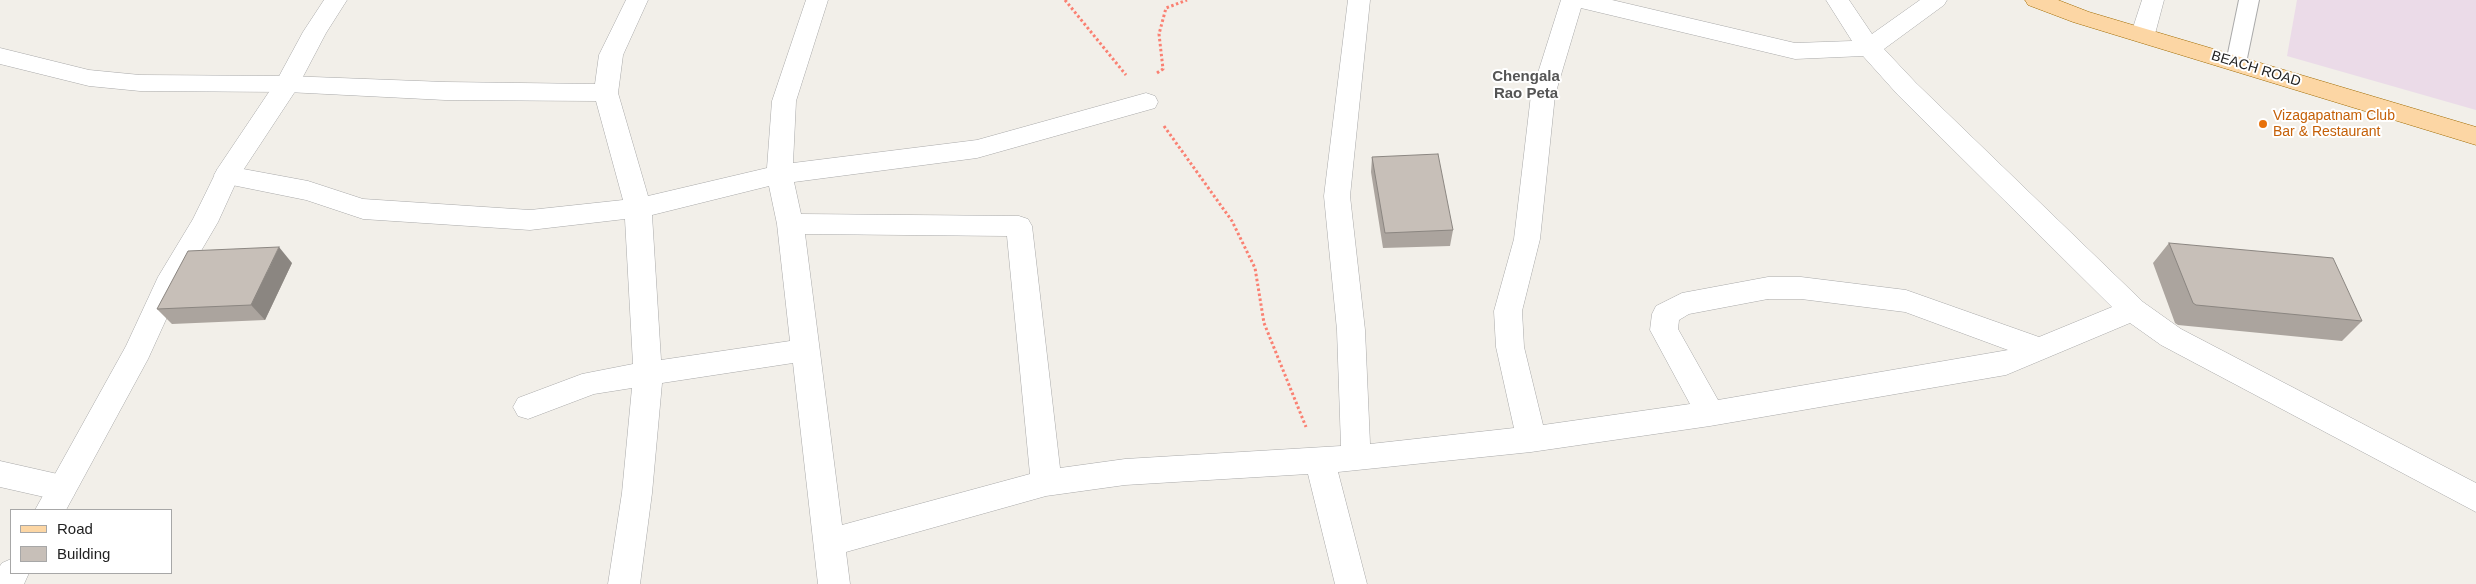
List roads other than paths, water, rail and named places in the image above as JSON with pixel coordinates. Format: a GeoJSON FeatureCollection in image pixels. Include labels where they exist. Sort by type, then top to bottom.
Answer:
{"type":"FeatureCollection","features":[{"type":"Feature","properties":{"kind":"main road","name":"BEACH ROAD"},"geometry":{"type":"LineString","coordinates":[[2036,0],[2081,17],[2143,34],[2476,136]]}},
{"type":"Feature","properties":{"kind":"street"},"geometry":{"type":"LineString","coordinates":[[0,474],[56,499],[138,351],[172,277],[205,222],[227,175],[287,84],[315,32],[336,0]]}},
{"type":"Feature","properties":{"kind":"street"},"geometry":{"type":"LineString","coordinates":[[624,584],[637,493],[648,375],[638,208],[606,93],[611,55],[637,0]]}},
{"type":"Feature","properties":{"kind":"street"},"geometry":{"type":"LineString","coordinates":[[817,0],[784,101],[779,174],[790,224],[834,584]]}},
{"type":"Feature","properties":{"kind":"street"},"geometry":{"type":"LineString","coordinates":[[1356,459],[1352,330],[1336,196],[1359,0]]}},
{"type":"Feature","properties":{"kind":"street"},"geometry":{"type":"LineString","coordinates":[[1531,439],[1510,347],[1508,311],[1528,239],[1543,95],[1572,0]]}},
{"type":"Feature","properties":{"kind":"street"},"geometry":{"type":"LineString","coordinates":[[1580,0],[1795,51],[1869,48],[1936,0]]}},
{"type":"Feature","properties":{"kind":"street"},"geometry":{"type":"LineString","coordinates":[[1837,0],[1869,48],[1907,89],[2133,310],[2171,337],[2476,498]]}},
{"type":"Feature","properties":{"kind":"street"},"geometry":{"type":"LineString","coordinates":[[2143,34],[2153,0]]}},
{"type":"Feature","properties":{"kind":"street"},"geometry":{"type":"LineString","coordinates":[[0,56],[89,78],[123,81],[287,84],[445,91],[606,93]]}},
{"type":"Feature","properties":{"kind":"street"},"geometry":{"type":"LineString","coordinates":[[227,175],[308,191],[363,209],[530,220],[638,208],[779,174],[977,150],[1142,95]]}},
{"type":"Feature","properties":{"kind":"street"},"geometry":{"type":"LineString","coordinates":[[790,224],[1019,226],[1046,484]]}},
{"type":"Feature","properties":{"kind":"street"},"geometry":{"type":"LineString","coordinates":[[1710,414],[1664,330],[1666,314],[1682,304],[1768,288],[1801,288],[1906,301],[2040,349]]}},
{"type":"Feature","properties":{"kind":"street"},"geometry":{"type":"LineString","coordinates":[[828,543],[1046,484],[1126,472],[1356,459],[1531,439],[1710,414],[1997,365],[2133,310]]}},
{"type":"Feature","properties":{"kind":"street"},"geometry":{"type":"LineString","coordinates":[[528,406],[592,382],[804,350]]}},
{"type":"Feature","properties":{"kind":"street"},"geometry":{"type":"LineString","coordinates":[[1320,460],[1351,584]]}},
{"type":"Feature","properties":{"kind":"lane"},"geometry":{"type":"LineString","coordinates":[[2236,63],[2248,0]]}},
{"type":"Feature","properties":{"kind":"place","name":"Vizagapatnam Club Bar & Restaurant"},"geometry":{"type":"Point","coordinates":[2263,124]}},
{"type":"Feature","properties":{"kind":"district","name":"Chengala Rao Peta"},"geometry":{"type":"Point","coordinates":[1526,86]}}]}
